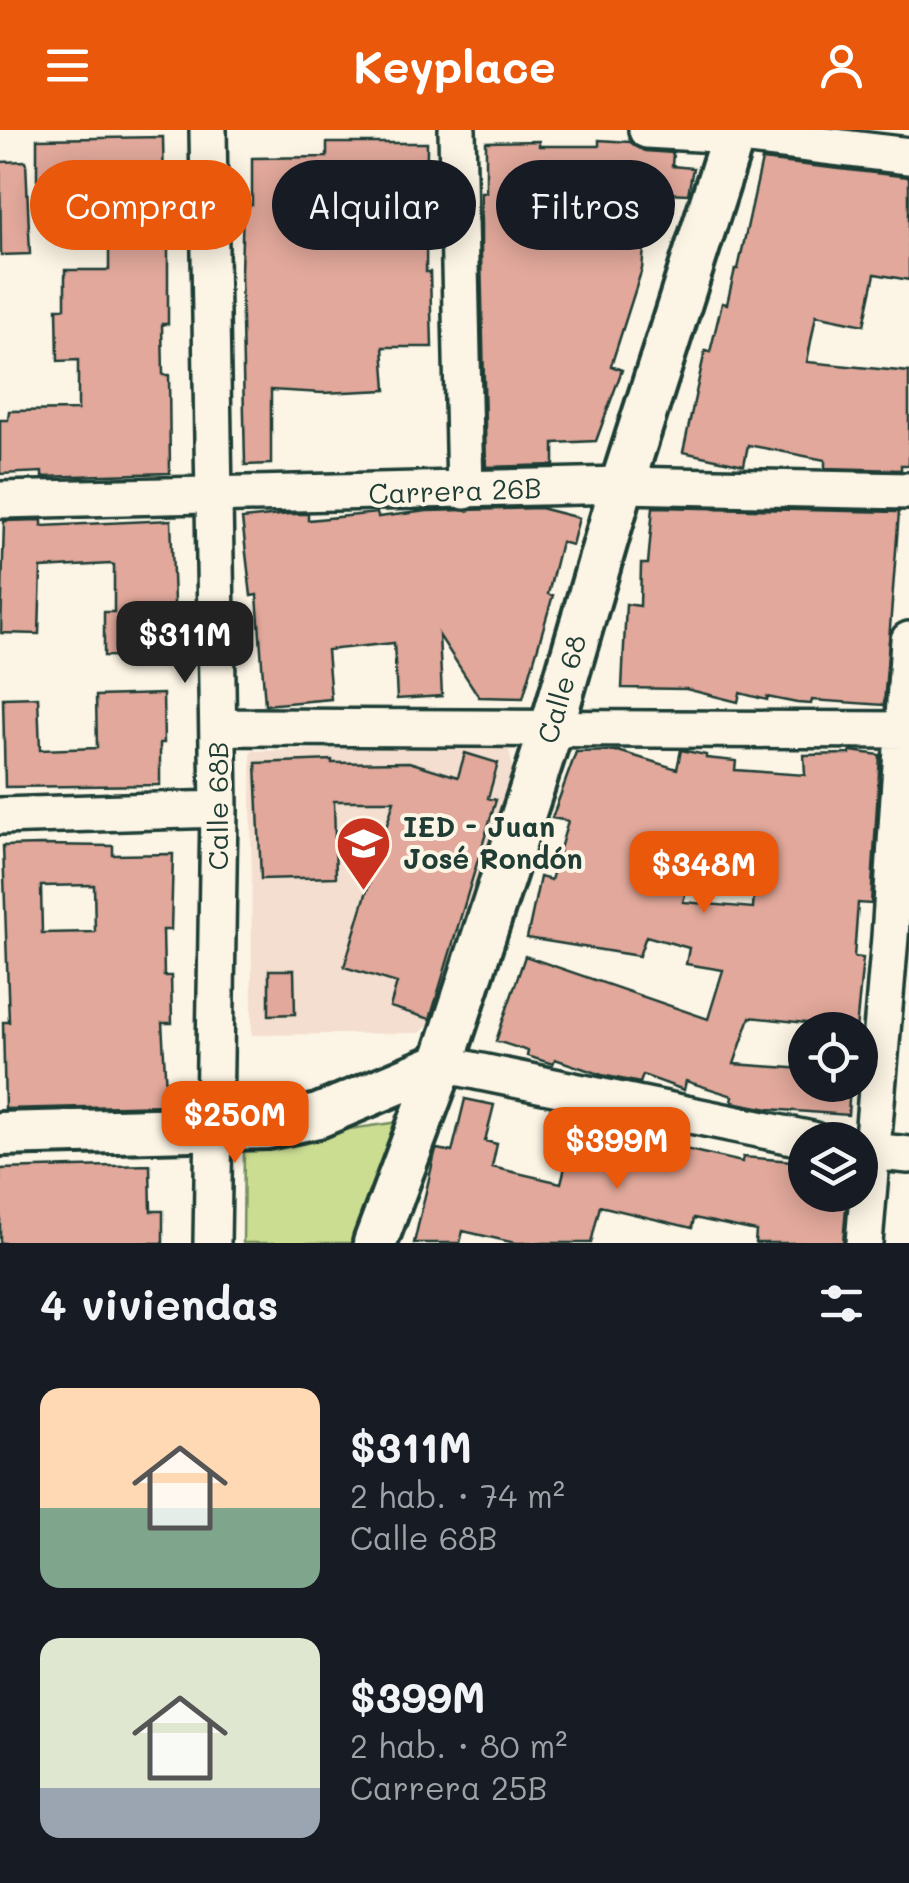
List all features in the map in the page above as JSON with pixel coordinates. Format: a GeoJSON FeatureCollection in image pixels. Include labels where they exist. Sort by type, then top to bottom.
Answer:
{"type":"FeatureCollection","features":[{"type":"Feature","properties":{"kind":"street","name":"Calle 68B"},"geometry":{"type":"LineString","coordinates":[[208,130],[219,808],[212,1243]]}},
{"type":"Feature","properties":{"kind":"street"},"geometry":{"type":"LineString","coordinates":[[457,130],[465,492]]}},
{"type":"Feature","properties":{"kind":"street"},"geometry":{"type":"LineString","coordinates":[[647,130],[734,132],[909,156]]}},
{"type":"Feature","properties":{"kind":"street","name":"Calle 68"},"geometry":{"type":"LineString","coordinates":[[374,1243],[442,1064],[551,730],[622,485],[734,132]]}},
{"type":"Feature","properties":{"kind":"street","name":"Carrera 26B"},"geometry":{"type":"LineString","coordinates":[[0,500],[465,492],[622,485],[909,491]]}},
{"type":"Feature","properties":{"kind":"street"},"geometry":{"type":"LineString","coordinates":[[871,1122],[900,937],[909,640]]}},
{"type":"Feature","properties":{"kind":"street"},"geometry":{"type":"LineString","coordinates":[[218,727],[906,731]]}},
{"type":"Feature","properties":{"kind":"street"},"geometry":{"type":"LineString","coordinates":[[0,816],[219,808]]}},
{"type":"Feature","properties":{"kind":"street"},"geometry":{"type":"LineString","coordinates":[[0,1134],[267,1127],[318,1116],[442,1064],[788,1135]]}},
{"type":"Feature","properties":{"kind":"street"},"geometry":{"type":"LineString","coordinates":[[878,1152],[909,1155]]}},
{"type":"Feature","properties":{"kind":"street"},"geometry":{"type":"LineString","coordinates":[[864,1243],[865,1212]]}},
{"type":"Feature","properties":{"kind":"shaded area","name":"IED - Juan José Rondón"},"geometry":{"type":"Polygon","coordinates":[[[508,745],[513,769],[440,1014],[420,1033],[252,1035],[251,751],[508,745]]]}},
{"type":"Feature","properties":{"kind":"green space"},"geometry":{"type":"Polygon","coordinates":[[[406,1121],[363,1243],[243,1243],[244,1144],[406,1121]]]}},
{"type":"Feature","properties":{"kind":"building"},"geometry":{"type":"Polygon","coordinates":[[[163,137],[163,160],[37,160],[37,139],[163,137]]]}},
{"type":"Feature","properties":{"kind":"building"},"geometry":{"type":"Polygon","coordinates":[[[599,140],[630,142],[645,151],[673,153],[672,160],[496,160],[496,250],[644,250],[642,269],[611,366],[622,370],[596,441],[554,443],[554,465],[486,467],[481,192],[486,192],[486,142],[599,146],[599,140]]]}},
{"type":"Feature","properties":{"kind":"building"},"geometry":{"type":"Polygon","coordinates":[[[327,143],[427,143],[427,160],[272,160],[272,250],[426,250],[432,347],[383,347],[386,390],[271,390],[271,464],[245,465],[241,272],[242,250],[252,250],[252,158],[327,157],[327,143]]]}},
{"type":"Feature","properties":{"kind":"building"},"geometry":{"type":"Polygon","coordinates":[[[762,160],[909,177],[909,280],[875,274],[864,325],[816,315],[807,362],[909,372],[909,465],[901,465],[901,470],[825,468],[825,460],[748,445],[744,465],[683,452],[705,351],[710,352],[722,303],[727,304],[738,269],[762,160]]]}},
{"type":"Feature","properties":{"kind":"building"},"geometry":{"type":"Polygon","coordinates":[[[26,161],[30,254],[1,255],[0,162],[26,161]]]}},
{"type":"Feature","properties":{"kind":"building"},"geometry":{"type":"Polygon","coordinates":[[[675,166],[693,168],[688,194],[675,193],[675,166]]]}},
{"type":"Feature","properties":{"kind":"building"},"geometry":{"type":"Polygon","coordinates":[[[109,250],[168,250],[168,324],[162,324],[163,375],[169,375],[170,473],[42,477],[42,472],[0,474],[0,420],[8,420],[9,411],[78,410],[78,360],[58,361],[57,308],[65,308],[65,270],[109,270],[109,250]]]}},
{"type":"Feature","properties":{"kind":"building"},"geometry":{"type":"Polygon","coordinates":[[[653,507],[899,512],[884,705],[812,700],[811,704],[797,703],[740,693],[738,702],[686,689],[622,688],[626,604],[640,606],[641,564],[648,564],[653,507]]]}},
{"type":"Feature","properties":{"kind":"building"},"geometry":{"type":"Polygon","coordinates":[[[540,508],[579,518],[572,545],[561,542],[548,594],[553,595],[523,698],[479,697],[439,635],[442,696],[397,699],[394,643],[327,650],[331,699],[265,705],[257,595],[251,596],[242,519],[308,514],[308,520],[377,513],[378,517],[427,511],[540,508]]]}},
{"type":"Feature","properties":{"kind":"building"},"geometry":{"type":"Polygon","coordinates":[[[42,520],[42,526],[171,520],[176,657],[104,656],[104,612],[114,612],[114,565],[110,564],[41,568],[39,634],[1,633],[4,521],[42,520]]]}},
{"type":"Feature","properties":{"kind":"building"},"geometry":{"type":"Polygon","coordinates":[[[163,694],[160,785],[5,787],[3,698],[38,697],[40,750],[97,748],[96,696],[163,694]]]}},
{"type":"Feature","properties":{"kind":"building"},"geometry":{"type":"Polygon","coordinates":[[[681,750],[736,761],[735,770],[805,775],[804,755],[851,751],[880,755],[871,904],[858,903],[854,957],[863,958],[858,1012],[788,1012],[788,1021],[750,1017],[734,1064],[788,1068],[788,1102],[849,1102],[848,1115],[732,1102],[733,1096],[686,1081],[684,1090],[643,1075],[640,1083],[555,1059],[553,1064],[496,1041],[525,956],[708,1019],[723,970],[686,964],[689,948],[646,936],[639,956],[527,938],[540,877],[551,880],[568,821],[552,818],[576,752],[618,751],[677,769],[681,750]],[[702,835],[683,902],[753,908],[757,843],[702,835]]]}},
{"type":"Feature","properties":{"kind":"building"},"geometry":{"type":"Polygon","coordinates":[[[465,753],[498,763],[488,798],[496,800],[430,1019],[390,1007],[397,983],[344,967],[394,801],[334,801],[336,877],[261,879],[256,763],[409,762],[458,777],[465,753]]]}},
{"type":"Feature","properties":{"kind":"building"},"geometry":{"type":"Polygon","coordinates":[[[3,846],[113,846],[113,855],[173,854],[171,930],[163,930],[164,976],[171,976],[172,1023],[162,1023],[167,1105],[5,1109],[3,1022],[9,1022],[3,846]],[[94,885],[41,886],[42,933],[95,932],[94,885]]]}},
{"type":"Feature","properties":{"kind":"building"},"geometry":{"type":"Polygon","coordinates":[[[269,970],[294,970],[295,1014],[269,1015],[269,970]]]}},
{"type":"Feature","properties":{"kind":"building"},"geometry":{"type":"Polygon","coordinates":[[[465,1099],[494,1105],[485,1141],[497,1144],[492,1167],[561,1183],[575,1127],[742,1162],[743,1157],[788,1161],[788,1212],[846,1212],[843,1243],[755,1243],[756,1231],[694,1218],[692,1228],[600,1206],[591,1243],[515,1243],[463,1231],[460,1243],[414,1243],[435,1153],[437,1149],[452,1152],[465,1099]]]}},
{"type":"Feature","properties":{"kind":"building"},"geometry":{"type":"Polygon","coordinates":[[[150,1165],[151,1211],[163,1211],[163,1243],[0,1243],[0,1169],[150,1165]]]}},
{"type":"Feature","properties":{"kind":"place","name":"IED - Juan José Rondón"},"geometry":{"type":"Point","coordinates":[364,892]}}]}
